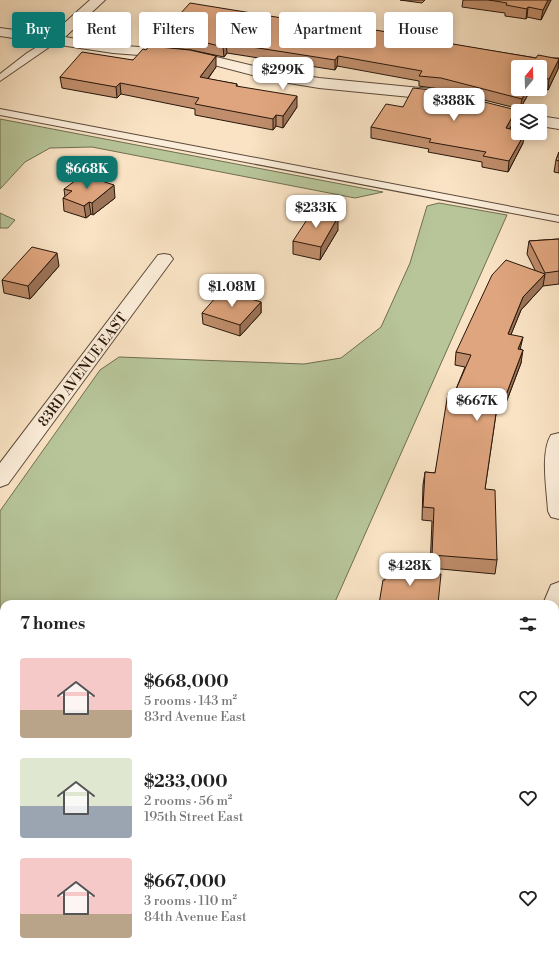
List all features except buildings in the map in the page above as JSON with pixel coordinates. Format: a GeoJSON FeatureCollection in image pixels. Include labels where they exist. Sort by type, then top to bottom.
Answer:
{"type":"FeatureCollection","features":[{"type":"Feature","properties":{"kind":"street"},"geometry":{"type":"LineString","coordinates":[[65,30],[98,0]]}},
{"type":"Feature","properties":{"kind":"street"},"geometry":{"type":"LineString","coordinates":[[0,32],[12,34]]}},
{"type":"Feature","properties":{"kind":"street"},"geometry":{"type":"LineString","coordinates":[[65,41],[113,49],[191,55],[271,74],[319,83],[395,90],[452,98]]}},
{"type":"Feature","properties":{"kind":"street"},"geometry":{"type":"LineString","coordinates":[[547,122],[559,124]]}},
{"type":"Feature","properties":{"kind":"street","name":"83RD AVENUE EAST"},"geometry":{"type":"LineString","coordinates":[[0,479],[164,259]]}},
{"type":"Feature","properties":{"kind":"street"},"geometry":{"type":"LineString","coordinates":[[559,440],[556,458],[559,511]]}},
{"type":"Feature","properties":{"kind":"lane"},"geometry":{"type":"LineString","coordinates":[[0,78],[42,48]]}},
{"type":"Feature","properties":{"kind":"lane"},"geometry":{"type":"LineString","coordinates":[[0,112],[559,219]]}},
{"type":"Feature","properties":{"kind":"green space"},"geometry":{"type":"Polygon","coordinates":[[[0,119],[383,192],[355,198],[92,147],[50,148],[25,162],[0,189],[0,119]]]}},
{"type":"Feature","properties":{"kind":"green space"},"geometry":{"type":"Polygon","coordinates":[[[439,203],[507,215],[336,600],[0,600],[0,511],[100,370],[119,357],[304,364],[341,358],[381,327],[410,263],[427,206],[439,203]]]}},
{"type":"Feature","properties":{"kind":"green space"},"geometry":{"type":"Polygon","coordinates":[[[0,213],[15,220],[8,228],[0,228],[0,213]]]}}]}
